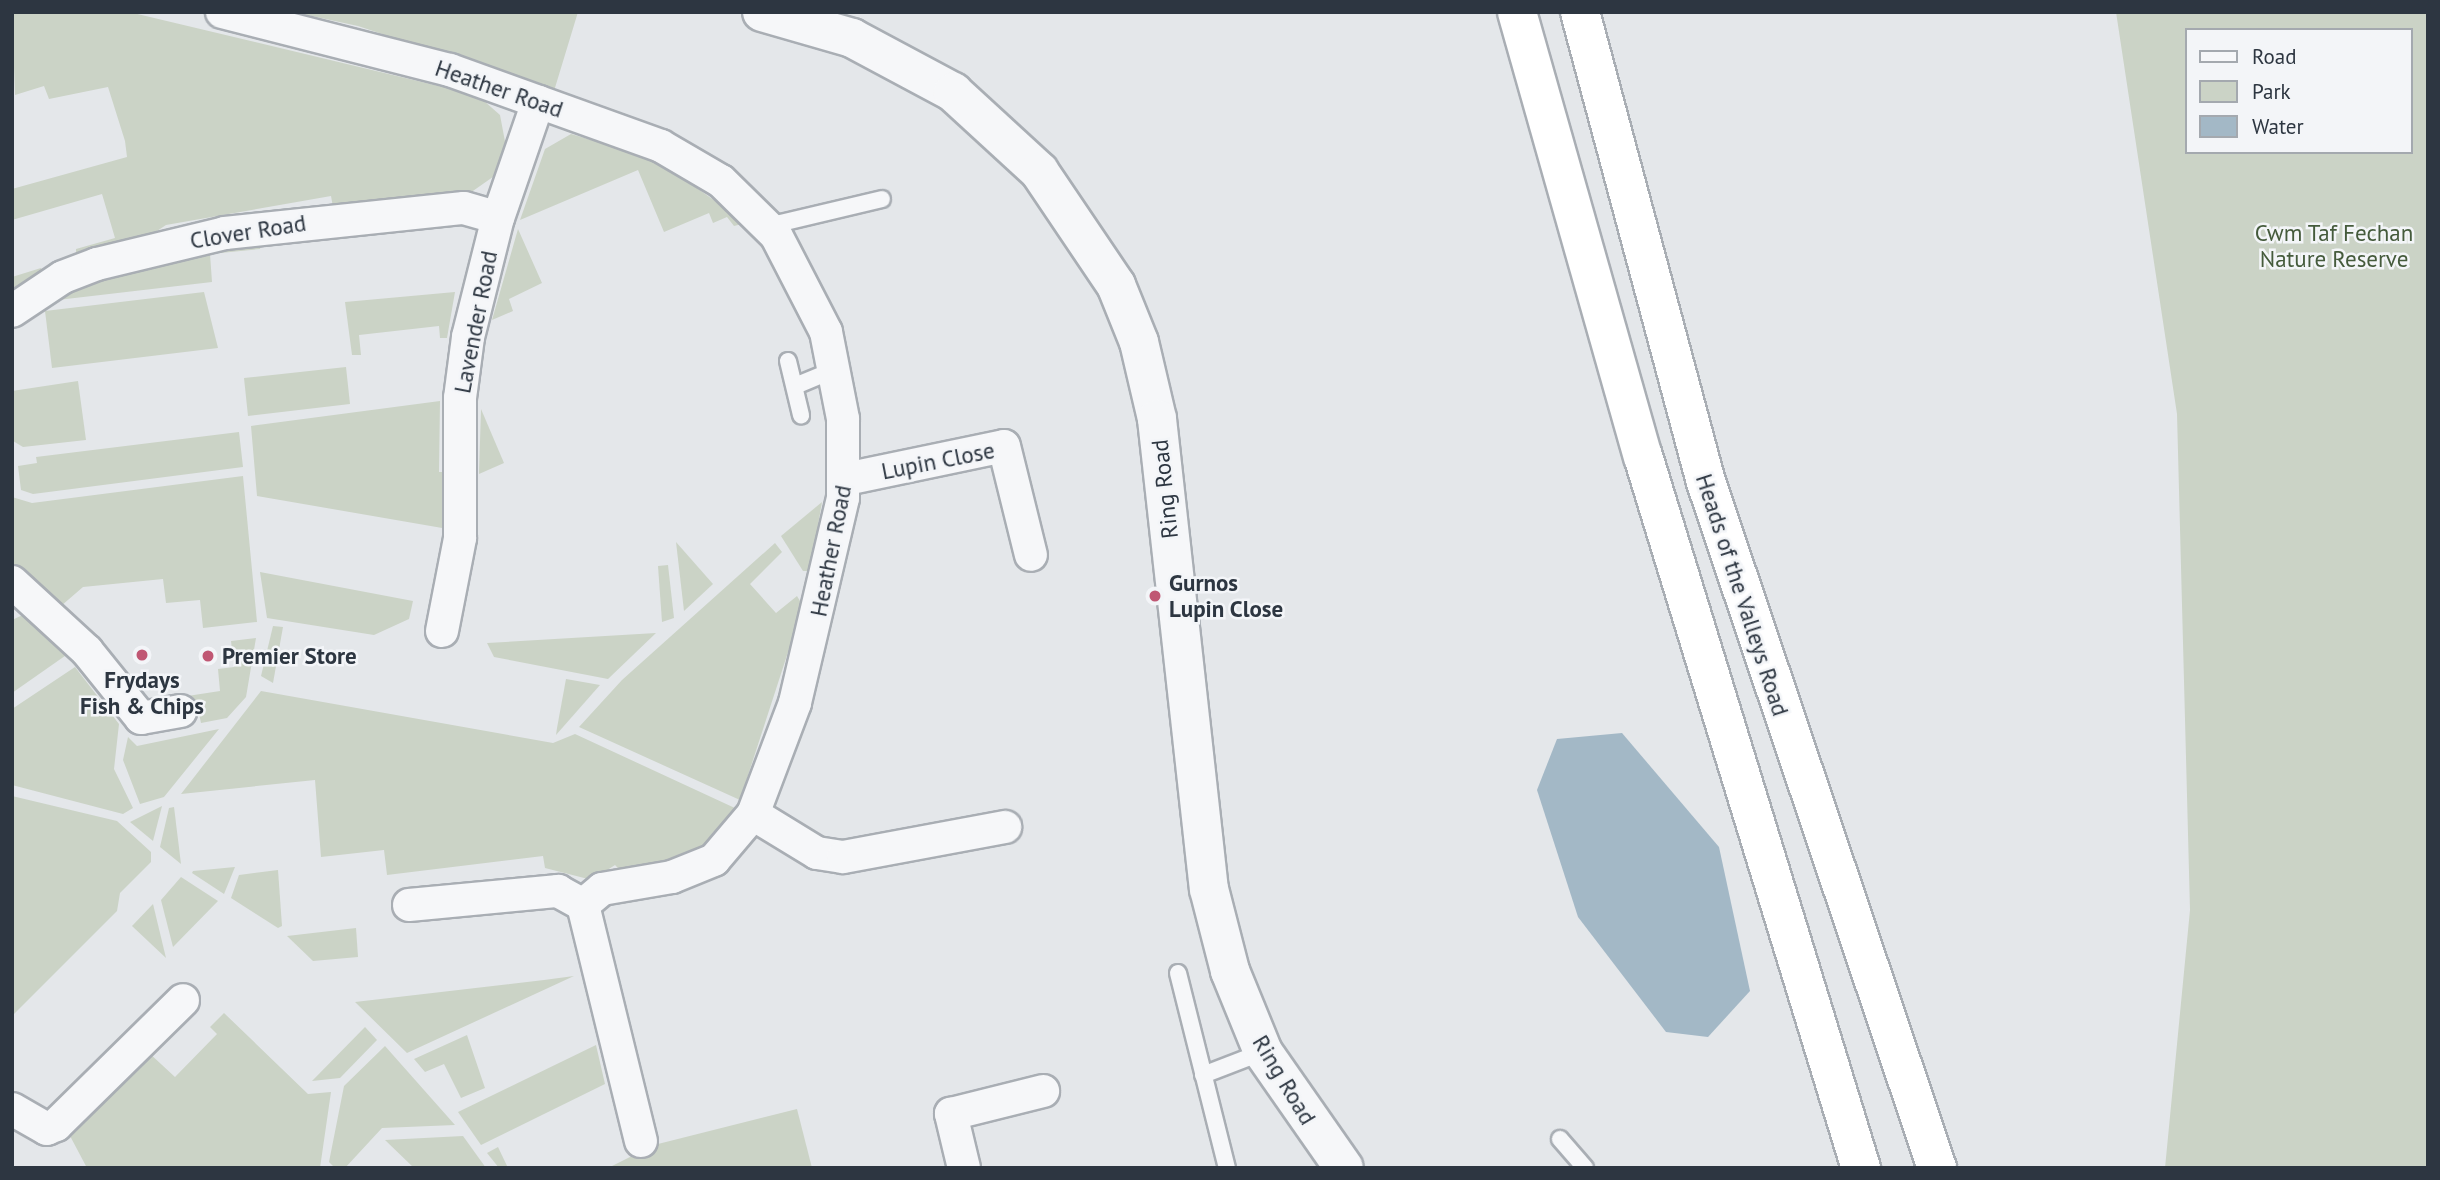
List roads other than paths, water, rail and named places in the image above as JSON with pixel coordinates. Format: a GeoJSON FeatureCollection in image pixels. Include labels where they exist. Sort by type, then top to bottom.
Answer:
{"type":"FeatureCollection","features":[{"type":"Feature","properties":{"kind":"highway"},"geometry":{"type":"LineString","coordinates":[[1517,12],[1643,456],[1861,1168]]}},
{"type":"Feature","properties":{"kind":"highway","name":"Heads of the Valleys Road"},"geometry":{"type":"LineString","coordinates":[[1580,12],[1706,482],[1937,1168]]}},
{"type":"Feature","properties":{"kind":"street","name":"Heather Road"},"geometry":{"type":"LineString","coordinates":[[222,12],[450,70],[661,146],[721,181],[768,226],[813,300],[836,369],[846,479],[816,626],[753,814],[714,860],[672,877],[602,889],[583,905]]}},
{"type":"Feature","properties":{"kind":"street","name":"Ring Road"},"geometry":{"type":"LineString","coordinates":[[762,12],[852,38],[953,92],[1039,171],[1116,285],[1139,342],[1157,419],[1209,889],[1230,971],[1263,1052],[1344,1168]]}},
{"type":"Feature","properties":{"kind":"street","name":"Lavender Road"},"geometry":{"type":"LineString","coordinates":[[442,631],[460,538],[464,360],[498,218],[538,102]]}},
{"type":"Feature","properties":{"kind":"street","name":"Clover Road"},"geometry":{"type":"LineString","coordinates":[[12,311],[53,283],[97,264],[225,233],[464,208],[498,218]]}},
{"type":"Feature","properties":{"kind":"street","name":"Lupin Close"},"geometry":{"type":"LineString","coordinates":[[846,479],[1004,446],[1031,555]]}},
{"type":"Feature","properties":{"kind":"street"},"geometry":{"type":"LineString","coordinates":[[12,582],[87,651],[141,718],[180,711]]}},
{"type":"Feature","properties":{"kind":"street"},"geometry":{"type":"LineString","coordinates":[[753,814],[817,853],[843,857],[1005,827]]}},
{"type":"Feature","properties":{"kind":"street"},"geometry":{"type":"LineString","coordinates":[[409,905],[558,891],[583,905],[641,1141]]}},
{"type":"Feature","properties":{"kind":"street"},"geometry":{"type":"LineString","coordinates":[[12,1109],[47,1129],[56,1125],[183,1000]]}},
{"type":"Feature","properties":{"kind":"street"},"geometry":{"type":"LineString","coordinates":[[964,1168],[951,1114],[1043,1091]]}},
{"type":"Feature","properties":{"kind":"lane"},"geometry":{"type":"LineString","coordinates":[[768,226],[882,199]]}},
{"type":"Feature","properties":{"kind":"lane"},"geometry":{"type":"LineString","coordinates":[[788,361],[801,415]]}},
{"type":"Feature","properties":{"kind":"lane"},"geometry":{"type":"LineString","coordinates":[[795,386],[836,369]]}},
{"type":"Feature","properties":{"kind":"lane"},"geometry":{"type":"LineString","coordinates":[[1178,973],[1227,1168]]}},
{"type":"Feature","properties":{"kind":"lane"},"geometry":{"type":"LineString","coordinates":[[1203,1075],[1263,1052]]}},
{"type":"Feature","properties":{"kind":"lane"},"geometry":{"type":"LineString","coordinates":[[1559,1139],[1585,1168]]}},
{"type":"Feature","properties":{"kind":"water"},"geometry":{"type":"Polygon","coordinates":[[[1622,733],[1719,847],[1750,991],[1708,1037],[1666,1032],[1578,917],[1537,790],[1557,739],[1622,733]]]}},
{"type":"Feature","properties":{"kind":"place","name":"Gurnos Lupin Close"},"geometry":{"type":"Point","coordinates":[1155,596]}},
{"type":"Feature","properties":{"kind":"place","name":"Frydays Fish & Chips"},"geometry":{"type":"Point","coordinates":[142,655]}},
{"type":"Feature","properties":{"kind":"place","name":"Premier Store"},"geometry":{"type":"Point","coordinates":[208,656]}},
{"type":"Feature","properties":{"kind":"park label","name":"Cwm Taf Fechan Nature Reserve"},"geometry":{"type":"Point","coordinates":[2334,246]}}]}
